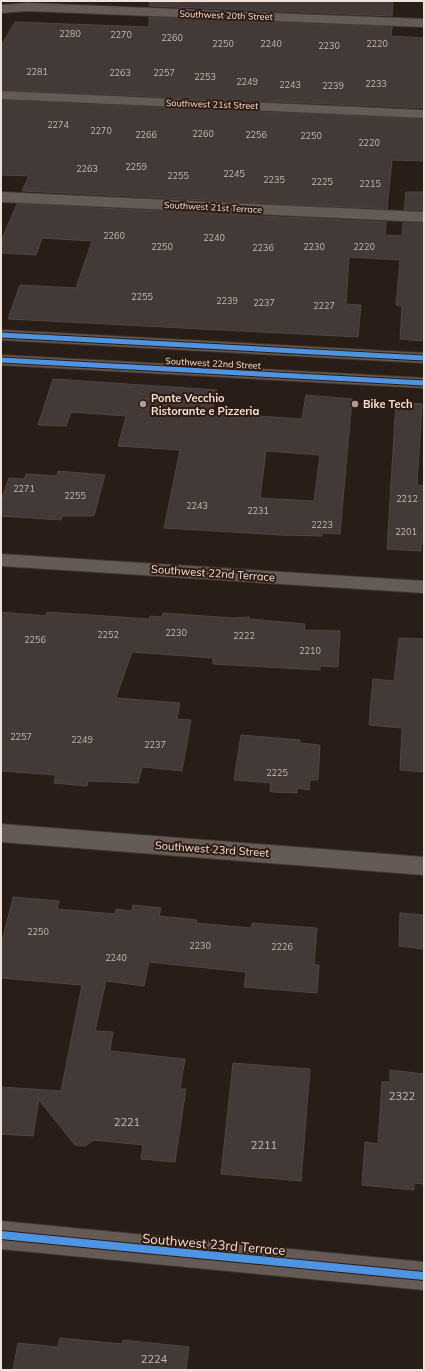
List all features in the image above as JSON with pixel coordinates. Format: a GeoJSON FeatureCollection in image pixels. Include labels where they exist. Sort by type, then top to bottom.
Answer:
{"type":"FeatureCollection","features":[{"type":"Feature","properties":{"kind":"main road","name":"Southwest 22nd Street"},"geometry":{"type":"LineString","coordinates":[[1,335],[424,358]]}},
{"type":"Feature","properties":{"kind":"main road","name":"Southwest 22nd Street"},"geometry":{"type":"LineString","coordinates":[[1,360],[424,383]]}},
{"type":"Feature","properties":{"kind":"street","name":"Southwest 20th Street"},"geometry":{"type":"LineString","coordinates":[[1,3],[28,7],[424,22]]}},
{"type":"Feature","properties":{"kind":"street","name":"Southwest 20th Street"},"geometry":{"type":"LineString","coordinates":[[1,9],[28,7]]}},
{"type":"Feature","properties":{"kind":"street","name":"Southwest 21st Street"},"geometry":{"type":"LineString","coordinates":[[1,95],[424,114]]}},
{"type":"Feature","properties":{"kind":"street","name":"Southwest 21st Terrace"},"geometry":{"type":"LineString","coordinates":[[1,197],[424,217]]}},
{"type":"Feature","properties":{"kind":"street","name":"Southwest 22nd Terrace"},"geometry":{"type":"LineString","coordinates":[[1,560],[424,587]]}},
{"type":"Feature","properties":{"kind":"street","name":"Southwest 23rd Street"},"geometry":{"type":"LineString","coordinates":[[1,833],[424,866]]}},
{"type":"Feature","properties":{"kind":"street","name":"Southwest 23rd Terrace"},"geometry":{"type":"LineString","coordinates":[[1,1235],[424,1276]]}},
{"type":"Feature","properties":{"kind":"building"},"geometry":{"type":"Polygon","coordinates":[[[150,1],[393,1],[392,16],[149,6],[150,1]]]}},
{"type":"Feature","properties":{"kind":"building"},"geometry":{"type":"Polygon","coordinates":[[[149,17],[392,27],[391,36],[424,38],[424,108],[1,90],[1,46],[15,22],[149,27],[149,17]]]}},
{"type":"Feature","properties":{"kind":"building"},"geometry":{"type":"Polygon","coordinates":[[[1,100],[424,119],[424,161],[392,160],[387,209],[22,191],[29,176],[1,175],[1,100]]]}},
{"type":"Feature","properties":{"kind":"building"},"geometry":{"type":"Polygon","coordinates":[[[406,192],[424,192],[424,210],[404,210],[406,192]]]}},
{"type":"Feature","properties":{"kind":"building"},"geometry":{"type":"Polygon","coordinates":[[[17,204],[386,222],[385,235],[402,236],[403,223],[424,223],[424,341],[400,339],[402,306],[396,305],[400,260],[349,257],[346,304],[361,305],[358,337],[8,319],[20,285],[76,288],[92,241],[42,238],[36,255],[1,253],[1,241],[17,204]]]}},
{"type":"Feature","properties":{"kind":"building"},"geometry":{"type":"Polygon","coordinates":[[[53,379],[217,390],[212,413],[302,419],[306,395],[352,399],[340,534],[322,533],[322,536],[281,535],[164,528],[180,450],[118,446],[126,416],[71,412],[66,426],[38,425],[53,379]],[[266,451],[260,498],[314,501],[320,455],[266,451]]]}},
{"type":"Feature","properties":{"kind":"building"},"geometry":{"type":"Polygon","coordinates":[[[396,402],[422,404],[417,485],[424,486],[424,543],[421,543],[421,551],[387,549],[396,402]]]}},
{"type":"Feature","properties":{"kind":"building"},"geometry":{"type":"Polygon","coordinates":[[[58,471],[105,475],[94,516],[62,516],[61,520],[1,516],[1,501],[9,478],[24,479],[26,474],[57,476],[58,471]]]}},
{"type":"Feature","properties":{"kind":"building"},"geometry":{"type":"Polygon","coordinates":[[[1,612],[46,616],[47,612],[149,619],[150,616],[162,617],[163,613],[233,618],[250,617],[249,619],[305,624],[304,630],[340,631],[338,667],[320,666],[320,670],[213,664],[213,658],[132,652],[116,698],[180,703],[177,719],[191,720],[182,771],[142,767],[138,783],[88,781],[87,786],[54,783],[56,775],[1,771],[1,612]]]}},
{"type":"Feature","properties":{"kind":"building"},"geometry":{"type":"Polygon","coordinates":[[[399,638],[424,639],[424,772],[400,770],[402,728],[369,725],[373,679],[394,681],[399,638]]]}},
{"type":"Feature","properties":{"kind":"building"},"geometry":{"type":"Polygon","coordinates":[[[241,735],[300,740],[300,743],[320,745],[318,780],[310,780],[309,790],[297,788],[297,793],[270,791],[271,783],[234,780],[241,735]]]}},
{"type":"Feature","properties":{"kind":"building"},"geometry":{"type":"Polygon","coordinates":[[[13,897],[59,901],[57,909],[115,914],[116,909],[132,911],[133,905],[161,908],[159,916],[197,920],[196,923],[251,928],[252,923],[317,928],[314,965],[319,965],[317,993],[244,987],[246,972],[149,962],[144,986],[106,981],[95,1031],[113,1032],[110,1051],[185,1059],[180,1089],[186,1089],[175,1162],[141,1159],[143,1145],[94,1140],[85,1146],[75,1145],[39,1100],[33,1136],[1,1134],[1,1087],[61,1091],[82,985],[1,978],[1,946],[13,897]]]}},
{"type":"Feature","properties":{"kind":"building"},"geometry":{"type":"Polygon","coordinates":[[[400,913],[424,915],[424,949],[399,946],[400,913]]]}},
{"type":"Feature","properties":{"kind":"building"},"geometry":{"type":"Polygon","coordinates":[[[233,1063],[310,1069],[301,1181],[221,1174],[233,1063]]]}},
{"type":"Feature","properties":{"kind":"building"},"geometry":{"type":"Polygon","coordinates":[[[390,1070],[424,1074],[424,1184],[414,1183],[414,1190],[362,1185],[365,1142],[378,1144],[382,1082],[390,1082],[390,1070]]]}},
{"type":"Feature","properties":{"kind":"building"},"geometry":{"type":"Polygon","coordinates":[[[60,1338],[122,1344],[123,1340],[189,1347],[186,1370],[13,1370],[18,1343],[58,1347],[60,1338]]]}},
{"type":"Feature","properties":{"kind":"cycle path"},"geometry":{"type":"LineString","coordinates":[[1,335],[424,358]]}},
{"type":"Feature","properties":{"kind":"cycle path"},"geometry":{"type":"LineString","coordinates":[[1,360],[424,383]]}},
{"type":"Feature","properties":{"kind":"cycle path"},"geometry":{"type":"LineString","coordinates":[[1,1235],[424,1276]]}},
{"type":"Feature","properties":{"kind":"place","name":"Ponte Vecchio Ristorante e Pizzeria"},"geometry":{"type":"Point","coordinates":[143,404]}},
{"type":"Feature","properties":{"kind":"place","name":"Bike Tech"},"geometry":{"type":"Point","coordinates":[355,404]}}]}
